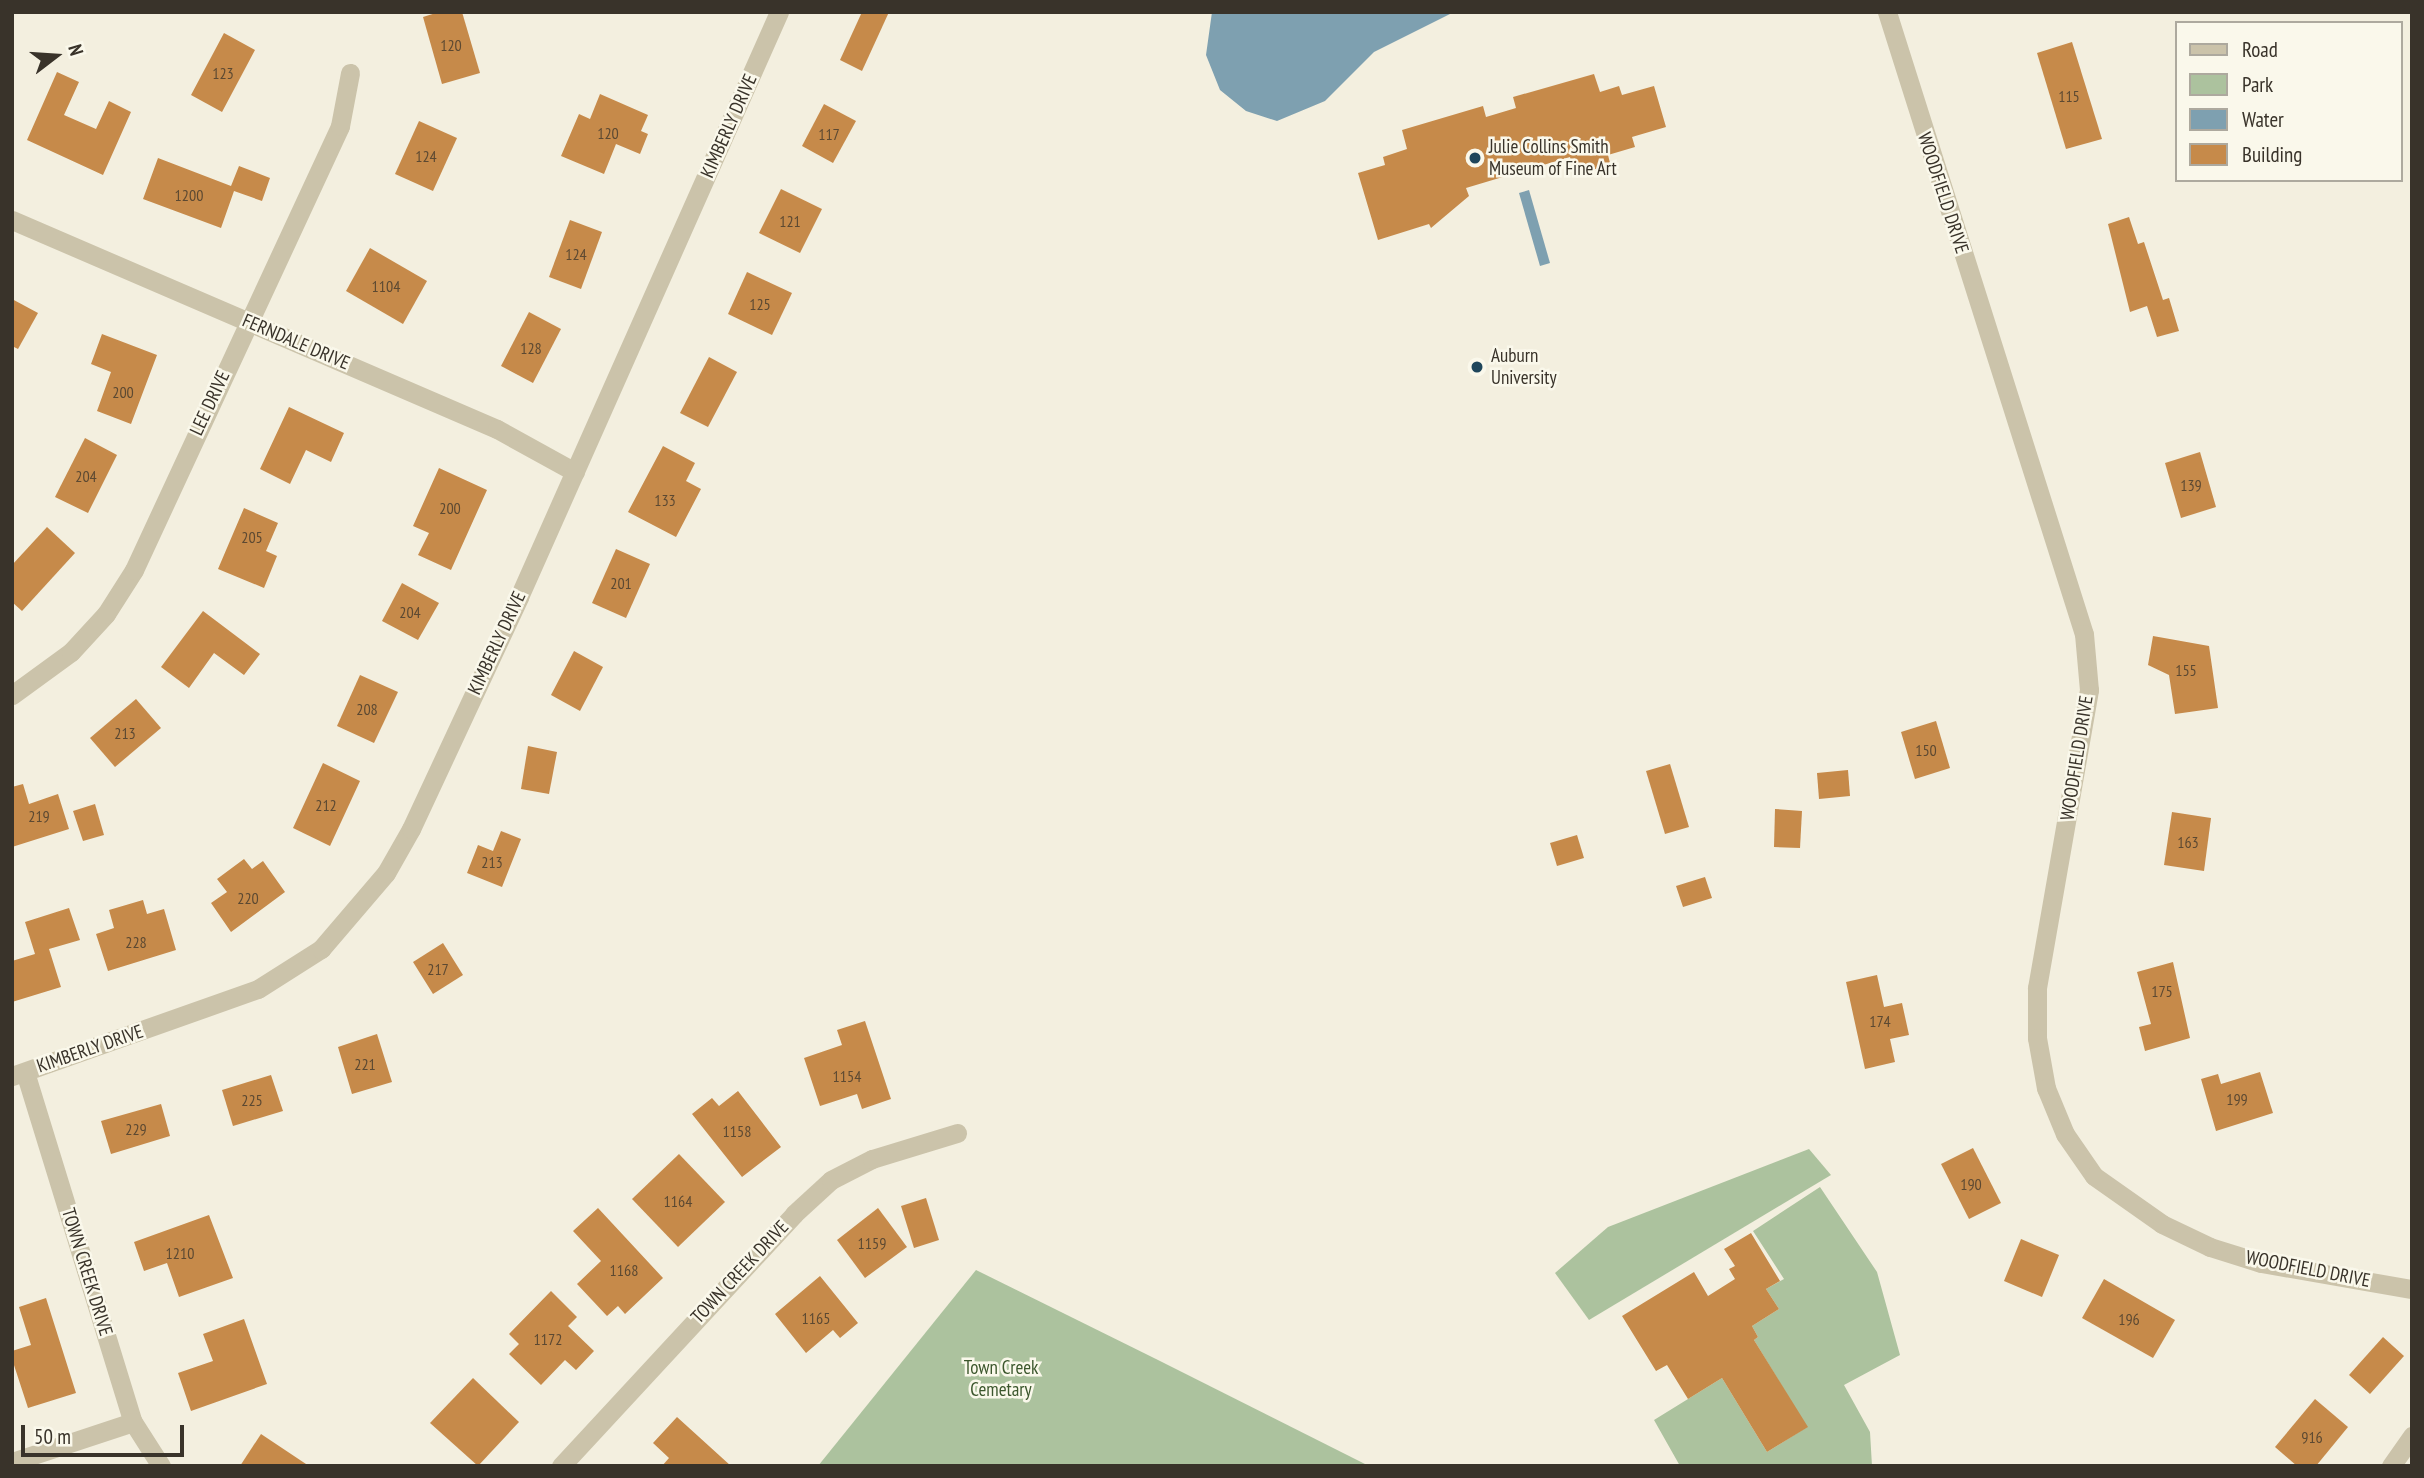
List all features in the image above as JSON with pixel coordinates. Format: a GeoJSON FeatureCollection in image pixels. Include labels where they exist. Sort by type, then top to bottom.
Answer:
{"type":"FeatureCollection","features":[{"type":"Feature","properties":{"kind":"street","name":"KIMBERLY DRIVE"},"geometry":{"type":"LineString","coordinates":[[19,1074],[258,989],[302,964],[356,913],[411,829],[575,472],[779,12]]}},
{"type":"Feature","properties":{"kind":"street","name":"WOODFIELD DRIVE"},"geometry":{"type":"LineString","coordinates":[[1887,12],[2084,634],[2089,690],[2037,988],[2037,1038],[2046,1088],[2061,1123],[2094,1176],[2162,1224],[2210,1247],[2261,1263],[2412,1289]]}},
{"type":"Feature","properties":{"kind":"street","name":"LEE DRIVE"},"geometry":{"type":"LineString","coordinates":[[12,695],[71,652],[106,614],[134,570],[340,127],[350,73]]}},
{"type":"Feature","properties":{"kind":"street","name":"FERNDALE DRIVE"},"geometry":{"type":"LineString","coordinates":[[12,220],[155,285],[248,320],[497,429],[575,472]]}},
{"type":"Feature","properties":{"kind":"street","name":"TOWN CREEK DRIVE"},"geometry":{"type":"LineString","coordinates":[[19,1074],[133,1422],[161,1466]]}},
{"type":"Feature","properties":{"kind":"street","name":"TOWN CREEK DRIVE"},"geometry":{"type":"LineString","coordinates":[[561,1466],[794,1214],[831,1180],[872,1159],[957,1133]]}},
{"type":"Feature","properties":{"kind":"street"},"geometry":{"type":"LineString","coordinates":[[12,1462],[133,1422]]}},
{"type":"Feature","properties":{"kind":"street"},"geometry":{"type":"LineString","coordinates":[[2391,1466],[2412,1436]]}},
{"type":"Feature","properties":{"kind":"green space"},"geometry":{"type":"Polygon","coordinates":[[[1809,1149],[1831,1175],[1589,1320],[1555,1273],[1608,1227],[1809,1149]]]}},
{"type":"Feature","properties":{"kind":"green space"},"geometry":{"type":"Polygon","coordinates":[[[1820,1187],[1877,1272],[1900,1355],[1844,1385],[1870,1432],[1872,1466],[1680,1466],[1654,1420],[1722,1378],[1767,1452],[1807,1427],[1754,1340],[1758,1337],[1752,1326],[1779,1309],[1766,1289],[1784,1279],[1753,1231],[1820,1187]]]}},
{"type":"Feature","properties":{"kind":"green space","name":"Town Creek Cemetary"},"geometry":{"type":"Polygon","coordinates":[[[976,1270],[1158,1360],[1369,1466],[818,1466],[976,1270]]]}},
{"type":"Feature","properties":{"kind":"water"},"geometry":{"type":"Polygon","coordinates":[[[1212,12],[1454,12],[1374,52],[1325,101],[1277,121],[1246,111],[1220,90],[1206,55],[1212,12]]]}},
{"type":"Feature","properties":{"kind":"water"},"geometry":{"type":"Polygon","coordinates":[[[1529,190],[1550,263],[1540,266],[1519,193],[1529,190]]]}},
{"type":"Feature","properties":{"kind":"building"},"geometry":{"type":"Polygon","coordinates":[[[439,12],[462,12],[480,73],[442,84],[423,17],[439,12]]]}},
{"type":"Feature","properties":{"kind":"building"},"geometry":{"type":"Polygon","coordinates":[[[862,12],[889,12],[862,71],[840,60],[862,12]]]}},
{"type":"Feature","properties":{"kind":"building"},"geometry":{"type":"Polygon","coordinates":[[[224,33],[255,50],[222,112],[191,95],[224,33]]]}},
{"type":"Feature","properties":{"kind":"building"},"geometry":{"type":"Polygon","coordinates":[[[2072,42],[2102,139],[2066,149],[2037,53],[2072,42]]]}},
{"type":"Feature","properties":{"kind":"building"},"geometry":{"type":"Polygon","coordinates":[[[57,72],[79,82],[64,115],[96,129],[109,101],[131,112],[103,175],[27,140],[57,72]]]}},
{"type":"Feature","properties":{"kind":"building","name":"Julie Collins Smith Museum of Fine Art"},"geometry":{"type":"Polygon","coordinates":[[[1594,74],[1600,92],[1619,86],[1622,95],[1654,86],[1666,127],[1632,137],[1635,147],[1608,155],[1612,171],[1572,166],[1570,157],[1466,188],[1469,196],[1431,228],[1429,224],[1378,240],[1358,173],[1385,165],[1383,157],[1407,149],[1402,130],[1483,106],[1486,117],[1516,108],[1513,97],[1594,74]]]}},
{"type":"Feature","properties":{"kind":"building"},"geometry":{"type":"Polygon","coordinates":[[[600,94],[648,115],[641,131],[648,134],[640,154],[616,144],[604,174],[561,156],[579,114],[590,119],[600,94]]]}},
{"type":"Feature","properties":{"kind":"building"},"geometry":{"type":"Polygon","coordinates":[[[824,104],[856,121],[833,163],[802,146],[824,104]]]}},
{"type":"Feature","properties":{"kind":"building"},"geometry":{"type":"Polygon","coordinates":[[[419,121],[457,138],[433,191],[395,174],[419,121]]]}},
{"type":"Feature","properties":{"kind":"building"},"geometry":{"type":"Polygon","coordinates":[[[158,158],[231,186],[239,166],[270,178],[262,201],[234,191],[221,228],[143,199],[158,158]]]}},
{"type":"Feature","properties":{"kind":"building"},"geometry":{"type":"Polygon","coordinates":[[[781,189],[822,209],[800,253],[759,233],[781,189]]]}},
{"type":"Feature","properties":{"kind":"building"},"geometry":{"type":"Polygon","coordinates":[[[2129,217],[2138,244],[2144,242],[2163,300],[2169,298],[2179,331],[2157,337],[2147,306],[2130,312],[2108,224],[2129,217]]]}},
{"type":"Feature","properties":{"kind":"building"},"geometry":{"type":"Polygon","coordinates":[[[570,220],[602,232],[581,289],[549,277],[570,220]]]}},
{"type":"Feature","properties":{"kind":"building"},"geometry":{"type":"Polygon","coordinates":[[[370,248],[427,281],[403,324],[346,291],[370,248]]]}},
{"type":"Feature","properties":{"kind":"building"},"geometry":{"type":"Polygon","coordinates":[[[747,272],[792,293],[772,335],[728,314],[747,272]]]}},
{"type":"Feature","properties":{"kind":"building"},"geometry":{"type":"Polygon","coordinates":[[[12,299],[38,313],[18,349],[12,346],[12,299]]]}},
{"type":"Feature","properties":{"kind":"building"},"geometry":{"type":"Polygon","coordinates":[[[529,312],[561,329],[533,383],[501,366],[529,312]]]}},
{"type":"Feature","properties":{"kind":"building"},"geometry":{"type":"Polygon","coordinates":[[[102,334],[157,355],[131,424],[97,411],[111,372],[91,364],[102,334]]]}},
{"type":"Feature","properties":{"kind":"building"},"geometry":{"type":"Polygon","coordinates":[[[709,357],[737,372],[708,427],[680,413],[709,357]]]}},
{"type":"Feature","properties":{"kind":"building"},"geometry":{"type":"Polygon","coordinates":[[[289,407],[344,433],[331,462],[306,450],[290,484],[260,469],[289,407]]]}},
{"type":"Feature","properties":{"kind":"building"},"geometry":{"type":"Polygon","coordinates":[[[85,438],[117,455],[88,513],[55,497],[85,438]]]}},
{"type":"Feature","properties":{"kind":"building"},"geometry":{"type":"Polygon","coordinates":[[[663,446],[695,463],[686,481],[701,489],[676,537],[628,512],[663,446]]]}},
{"type":"Feature","properties":{"kind":"building"},"geometry":{"type":"Polygon","coordinates":[[[2200,452],[2216,507],[2181,518],[2165,463],[2200,452]]]}},
{"type":"Feature","properties":{"kind":"building"},"geometry":{"type":"Polygon","coordinates":[[[439,468],[487,490],[451,570],[418,555],[429,533],[413,526],[439,468]]]}},
{"type":"Feature","properties":{"kind":"building"},"geometry":{"type":"Polygon","coordinates":[[[244,508],[278,523],[266,551],[277,556],[264,588],[218,569],[244,508]]]}},
{"type":"Feature","properties":{"kind":"building"},"geometry":{"type":"Polygon","coordinates":[[[47,527],[75,553],[22,611],[12,602],[12,565],[47,527]]]}},
{"type":"Feature","properties":{"kind":"building"},"geometry":{"type":"Polygon","coordinates":[[[616,549],[650,564],[626,618],[592,603],[616,549]]]}},
{"type":"Feature","properties":{"kind":"building"},"geometry":{"type":"Polygon","coordinates":[[[402,583],[439,603],[418,640],[382,621],[402,583]]]}},
{"type":"Feature","properties":{"kind":"building"},"geometry":{"type":"Polygon","coordinates":[[[203,611],[260,654],[244,675],[214,653],[189,688],[161,667],[203,611]]]}},
{"type":"Feature","properties":{"kind":"building"},"geometry":{"type":"Polygon","coordinates":[[[2153,636],[2209,646],[2218,708],[2175,714],[2169,675],[2148,665],[2153,636]]]}},
{"type":"Feature","properties":{"kind":"building"},"geometry":{"type":"Polygon","coordinates":[[[574,651],[603,667],[580,711],[551,695],[574,651]]]}},
{"type":"Feature","properties":{"kind":"building"},"geometry":{"type":"Polygon","coordinates":[[[360,675],[398,692],[374,743],[337,726],[360,675]]]}},
{"type":"Feature","properties":{"kind":"building"},"geometry":{"type":"Polygon","coordinates":[[[136,699],[161,728],[115,767],[90,738],[136,699]]]}},
{"type":"Feature","properties":{"kind":"building"},"geometry":{"type":"Polygon","coordinates":[[[1936,721],[1950,768],[1915,779],[1901,732],[1936,721]]]}},
{"type":"Feature","properties":{"kind":"building"},"geometry":{"type":"Polygon","coordinates":[[[528,746],[557,752],[549,794],[521,789],[528,746]]]}},
{"type":"Feature","properties":{"kind":"building"},"geometry":{"type":"Polygon","coordinates":[[[323,763],[360,781],[330,846],[293,828],[323,763]]]}},
{"type":"Feature","properties":{"kind":"building"},"geometry":{"type":"Polygon","coordinates":[[[1670,764],[1689,827],[1665,834],[1646,771],[1670,764]]]}},
{"type":"Feature","properties":{"kind":"building"},"geometry":{"type":"Polygon","coordinates":[[[1848,770],[1850,796],[1819,799],[1817,773],[1848,770]]]}},
{"type":"Feature","properties":{"kind":"building"},"geometry":{"type":"Polygon","coordinates":[[[23,784],[29,804],[58,794],[69,829],[12,847],[12,787],[23,784]]]}},
{"type":"Feature","properties":{"kind":"building"},"geometry":{"type":"Polygon","coordinates":[[[95,804],[104,835],[83,841],[73,811],[95,804]]]}},
{"type":"Feature","properties":{"kind":"building"},"geometry":{"type":"Polygon","coordinates":[[[1775,809],[1802,811],[1800,848],[1774,847],[1775,809]]]}},
{"type":"Feature","properties":{"kind":"building"},"geometry":{"type":"Polygon","coordinates":[[[2172,812],[2211,818],[2204,871],[2164,865],[2172,812]]]}},
{"type":"Feature","properties":{"kind":"building"},"geometry":{"type":"Polygon","coordinates":[[[501,831],[521,839],[502,887],[467,873],[478,845],[493,851],[501,831]]]}},
{"type":"Feature","properties":{"kind":"building"},"geometry":{"type":"Polygon","coordinates":[[[1577,835],[1584,858],[1557,866],[1550,843],[1577,835]]]}},
{"type":"Feature","properties":{"kind":"building"},"geometry":{"type":"Polygon","coordinates":[[[244,859],[252,869],[263,861],[285,892],[231,932],[211,903],[227,892],[217,879],[244,859]]]}},
{"type":"Feature","properties":{"kind":"building"},"geometry":{"type":"Polygon","coordinates":[[[1705,877],[1712,898],[1683,907],[1676,886],[1705,877]]]}},
{"type":"Feature","properties":{"kind":"building"},"geometry":{"type":"Polygon","coordinates":[[[143,900],[147,914],[164,909],[176,950],[108,971],[96,934],[114,928],[109,910],[143,900]]]}},
{"type":"Feature","properties":{"kind":"building"},"geometry":{"type":"Polygon","coordinates":[[[69,908],[80,940],[49,949],[61,987],[12,1002],[12,961],[35,954],[25,922],[69,908]]]}},
{"type":"Feature","properties":{"kind":"building"},"geometry":{"type":"Polygon","coordinates":[[[443,943],[463,975],[433,994],[413,962],[443,943]]]}},
{"type":"Feature","properties":{"kind":"building"},"geometry":{"type":"Polygon","coordinates":[[[2173,962],[2190,1038],[2145,1051],[2139,1027],[2151,1024],[2137,972],[2173,962]]]}},
{"type":"Feature","properties":{"kind":"building"},"geometry":{"type":"Polygon","coordinates":[[[1877,975],[1884,1007],[1902,1003],[1909,1035],[1890,1039],[1895,1062],[1865,1069],[1846,982],[1877,975]]]}},
{"type":"Feature","properties":{"kind":"building"},"geometry":{"type":"Polygon","coordinates":[[[865,1021],[891,1099],[862,1109],[857,1094],[820,1106],[804,1058],[842,1045],[837,1030],[865,1021]]]}},
{"type":"Feature","properties":{"kind":"building"},"geometry":{"type":"Polygon","coordinates":[[[377,1034],[392,1082],[352,1094],[338,1047],[377,1034]]]}},
{"type":"Feature","properties":{"kind":"building"},"geometry":{"type":"Polygon","coordinates":[[[2260,1072],[2273,1113],[2216,1131],[2201,1079],[2218,1074],[2221,1084],[2260,1072]]]}},
{"type":"Feature","properties":{"kind":"building"},"geometry":{"type":"Polygon","coordinates":[[[271,1075],[283,1111],[233,1126],[222,1090],[271,1075]]]}},
{"type":"Feature","properties":{"kind":"building"},"geometry":{"type":"Polygon","coordinates":[[[738,1091],[781,1147],[742,1177],[692,1114],[712,1098],[719,1106],[738,1091]]]}},
{"type":"Feature","properties":{"kind":"building"},"geometry":{"type":"Polygon","coordinates":[[[161,1104],[170,1136],[111,1154],[101,1121],[161,1104]]]}},
{"type":"Feature","properties":{"kind":"building"},"geometry":{"type":"Polygon","coordinates":[[[1973,1148],[2001,1203],[1969,1219],[1941,1164],[1973,1148]]]}},
{"type":"Feature","properties":{"kind":"building"},"geometry":{"type":"Polygon","coordinates":[[[679,1154],[725,1202],[678,1247],[632,1199],[679,1154]]]}},
{"type":"Feature","properties":{"kind":"building"},"geometry":{"type":"Polygon","coordinates":[[[926,1198],[939,1240],[914,1248],[901,1206],[926,1198]]]}},
{"type":"Feature","properties":{"kind":"building"},"geometry":{"type":"Polygon","coordinates":[[[598,1208],[663,1278],[625,1314],[618,1306],[607,1316],[577,1284],[601,1261],[573,1231],[598,1208]]]}},
{"type":"Feature","properties":{"kind":"building"},"geometry":{"type":"Polygon","coordinates":[[[878,1208],[907,1247],[865,1278],[837,1240],[878,1208]]]}},
{"type":"Feature","properties":{"kind":"building"},"geometry":{"type":"Polygon","coordinates":[[[209,1215],[233,1278],[179,1297],[167,1263],[144,1271],[134,1242],[209,1215]]]}},
{"type":"Feature","properties":{"kind":"building"},"geometry":{"type":"Polygon","coordinates":[[[1751,1233],[1780,1281],[1766,1289],[1779,1309],[1752,1326],[1758,1337],[1754,1340],[1808,1427],[1767,1452],[1722,1378],[1688,1399],[1667,1365],[1656,1371],[1622,1316],[1694,1272],[1708,1296],[1735,1279],[1729,1269],[1735,1266],[1724,1249],[1751,1233]]]}},
{"type":"Feature","properties":{"kind":"building"},"geometry":{"type":"Polygon","coordinates":[[[2021,1239],[2059,1255],[2042,1297],[2004,1281],[2021,1239]]]}},
{"type":"Feature","properties":{"kind":"building"},"geometry":{"type":"Polygon","coordinates":[[[820,1276],[858,1323],[840,1338],[833,1330],[806,1353],[775,1314],[820,1276]]]}},
{"type":"Feature","properties":{"kind":"building"},"geometry":{"type":"Polygon","coordinates":[[[2104,1279],[2175,1320],[2153,1358],[2082,1318],[2104,1279]]]}},
{"type":"Feature","properties":{"kind":"building"},"geometry":{"type":"Polygon","coordinates":[[[551,1291],[577,1317],[568,1326],[594,1351],[576,1370],[565,1360],[541,1385],[509,1354],[519,1344],[509,1334],[551,1291]]]}},
{"type":"Feature","properties":{"kind":"building"},"geometry":{"type":"Polygon","coordinates":[[[46,1298],[76,1393],[28,1408],[12,1359],[12,1351],[31,1345],[19,1307],[46,1298]]]}},
{"type":"Feature","properties":{"kind":"building"},"geometry":{"type":"Polygon","coordinates":[[[244,1319],[267,1384],[191,1411],[178,1373],[213,1361],[203,1334],[244,1319]]]}},
{"type":"Feature","properties":{"kind":"building"},"geometry":{"type":"Polygon","coordinates":[[[2383,1337],[2404,1356],[2370,1394],[2349,1375],[2383,1337]]]}},
{"type":"Feature","properties":{"kind":"building"},"geometry":{"type":"Polygon","coordinates":[[[473,1378],[519,1422],[478,1466],[430,1423],[473,1378]]]}},
{"type":"Feature","properties":{"kind":"building"},"geometry":{"type":"Polygon","coordinates":[[[2315,1399],[2348,1427],[2316,1466],[2297,1466],[2275,1447],[2315,1399]]]}},
{"type":"Feature","properties":{"kind":"building"},"geometry":{"type":"Polygon","coordinates":[[[677,1417],[731,1466],[662,1466],[669,1458],[653,1443],[677,1417]]]}},
{"type":"Feature","properties":{"kind":"building"},"geometry":{"type":"Polygon","coordinates":[[[261,1434],[309,1466],[240,1466],[261,1434]]]}},
{"type":"Feature","properties":{"kind":"place","name":"Julie Collins Smith Museum of Fine Art"},"geometry":{"type":"Point","coordinates":[1475,158]}},
{"type":"Feature","properties":{"kind":"place","name":"Auburn University"},"geometry":{"type":"Point","coordinates":[1477,367]}}]}
